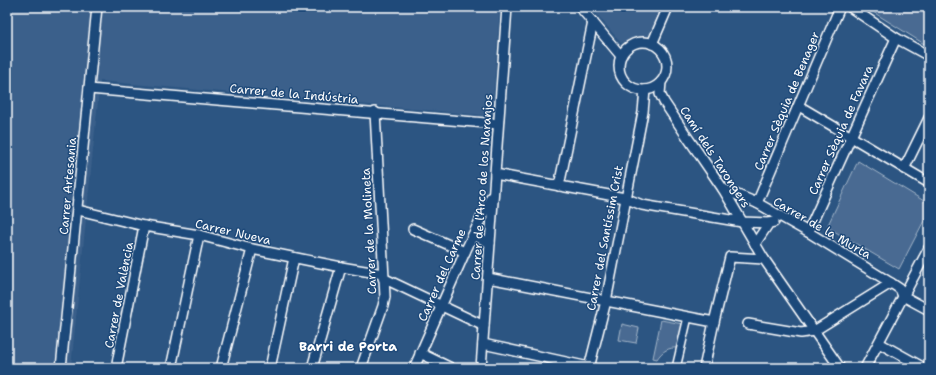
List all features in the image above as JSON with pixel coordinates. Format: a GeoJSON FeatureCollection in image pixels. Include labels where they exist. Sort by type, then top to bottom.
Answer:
{"type":"FeatureCollection","features":[{"type":"Feature","properties":{"kind":"street","name":"Carrer Artesania"},"geometry":{"type":"LineString","coordinates":[[61,368],[78,210],[97,7]]}},
{"type":"Feature","properties":{"kind":"street","name":"Carrer de l'Arco de los Naranjos"},"geometry":{"type":"LineString","coordinates":[[481,368],[507,7]]}},
{"type":"Feature","properties":{"kind":"street"},"geometry":{"type":"LineString","coordinates":[[580,7],[621,56]]}},
{"type":"Feature","properties":{"kind":"street"},"geometry":{"type":"LineString","coordinates":[[652,44],[668,7]]}},
{"type":"Feature","properties":{"kind":"street","name":"Carrer Sèquia de Benager"},"geometry":{"type":"LineString","coordinates":[[757,204],[840,7]]}},
{"type":"Feature","properties":{"kind":"street"},"geometry":{"type":"LineString","coordinates":[[850,7],[896,38],[929,56]]}},
{"type":"Feature","properties":{"kind":"street"},"geometry":{"type":"LineString","coordinates":[[559,186],[593,22]]}},
{"type":"Feature","properties":{"kind":"street","name":"Carrer Sèquia de Favara"},"geometry":{"type":"LineString","coordinates":[[808,232],[896,38]]}},
{"type":"Feature","properties":{"kind":"street"},"geometry":{"type":"LineString","coordinates":[[640,42],[652,44],[661,51],[666,61],[666,72],[661,82],[649,89],[632,88],[623,80],[619,68],[621,56],[629,47],[640,42]]}},
{"type":"Feature","properties":{"kind":"street","name":"Camí dels Tarongers"},"geometry":{"type":"LineString","coordinates":[[661,82],[660,94],[664,102],[723,189],[764,259],[840,368]]}},
{"type":"Feature","properties":{"kind":"street","name":"Carrer de la Indústria"},"geometry":{"type":"LineString","coordinates":[[89,89],[375,112],[498,124]]}},
{"type":"Feature","properties":{"kind":"street","name":"Carrer del Santíssim Crist"},"geometry":{"type":"LineString","coordinates":[[589,368],[606,300],[625,198],[649,89]]}},
{"type":"Feature","properties":{"kind":"street"},"geometry":{"type":"LineString","coordinates":[[799,106],[929,183]]}},
{"type":"Feature","properties":{"kind":"street","name":"Carrer de la Molineta"},"geometry":{"type":"LineString","coordinates":[[361,368],[383,306],[385,296],[375,112]]}},
{"type":"Feature","properties":{"kind":"street"},"geometry":{"type":"LineString","coordinates":[[904,169],[929,118]]}},
{"type":"Feature","properties":{"kind":"street"},"geometry":{"type":"LineString","coordinates":[[495,174],[625,198],[642,205],[742,222],[769,223],[783,219]]}},
{"type":"Feature","properties":{"kind":"street","name":"Carrer de la Murta"},"geometry":{"type":"LineString","coordinates":[[723,189],[757,204],[808,232],[900,289],[903,296],[929,310]]}},
{"type":"Feature","properties":{"kind":"street","name":"Carrer del Carme"},"geometry":{"type":"LineString","coordinates":[[414,368],[464,252],[494,192]]}},
{"type":"Feature","properties":{"kind":"street","name":"Carrer Nueva"},"geometry":{"type":"LineString","coordinates":[[78,210],[144,226],[199,235],[252,249],[383,276],[484,326]]}},
{"type":"Feature","properties":{"kind":"street"},"geometry":{"type":"LineString","coordinates":[[755,244],[769,223]]}},
{"type":"Feature","properties":{"kind":"street","name":"Carrer de València"},"geometry":{"type":"LineString","coordinates":[[116,368],[144,226]]}},
{"type":"Feature","properties":{"kind":"street"},"geometry":{"type":"LineString","coordinates":[[413,229],[464,252]]}},
{"type":"Feature","properties":{"kind":"street"},"geometry":{"type":"LineString","coordinates":[[171,368],[199,235]]}},
{"type":"Feature","properties":{"kind":"street"},"geometry":{"type":"LineString","coordinates":[[473,235],[490,243]]}},
{"type":"Feature","properties":{"kind":"street"},"geometry":{"type":"LineString","coordinates":[[221,368],[252,249]]}},
{"type":"Feature","properties":{"kind":"street"},"geometry":{"type":"LineString","coordinates":[[865,368],[928,250]]}},
{"type":"Feature","properties":{"kind":"street"},"geometry":{"type":"LineString","coordinates":[[704,368],[730,257],[764,259]]}},
{"type":"Feature","properties":{"kind":"street"},"geometry":{"type":"LineString","coordinates":[[270,368],[294,258]]}},
{"type":"Feature","properties":{"kind":"street"},"geometry":{"type":"LineString","coordinates":[[312,368],[341,267]]}},
{"type":"Feature","properties":{"kind":"street"},"geometry":{"type":"LineString","coordinates":[[488,278],[714,322]]}},
{"type":"Feature","properties":{"kind":"street"},"geometry":{"type":"LineString","coordinates":[[748,324],[801,333],[814,331],[891,283]]}},
{"type":"Feature","properties":{"kind":"street"},"geometry":{"type":"LineString","coordinates":[[676,368],[688,317]]}},
{"type":"Feature","properties":{"kind":"street"},"geometry":{"type":"LineString","coordinates":[[879,343],[924,368]]}},
{"type":"Feature","properties":{"kind":"street"},"geometry":{"type":"LineString","coordinates":[[483,344],[589,368]]}},
{"type":"Feature","properties":{"kind":"street"},"geometry":{"type":"LineString","coordinates":[[420,353],[451,368]]}},
{"type":"Feature","properties":{"kind":"shaded area"},"geometry":{"type":"Polygon","coordinates":[[[7,7],[500,7],[492,116],[100,81],[71,367],[76,368],[7,368],[7,7]]]}},
{"type":"Feature","properties":{"kind":"shaded area"},"geometry":{"type":"Polygon","coordinates":[[[591,7],[662,7],[649,35],[621,43],[591,7]]]}},
{"type":"Feature","properties":{"kind":"shaded area"},"geometry":{"type":"Polygon","coordinates":[[[865,7],[929,7],[929,47],[865,7]]]}},
{"type":"Feature","properties":{"kind":"shaded area"},"geometry":{"type":"Polygon","coordinates":[[[858,161],[929,204],[929,211],[899,269],[827,227],[858,161]]]}},
{"type":"Feature","properties":{"kind":"shaded area"},"geometry":{"type":"Polygon","coordinates":[[[661,320],[683,324],[678,348],[666,350],[657,359],[653,358],[661,320]]]}},
{"type":"Feature","properties":{"kind":"shaded area"},"geometry":{"type":"Polygon","coordinates":[[[622,324],[639,328],[636,343],[619,340],[622,324]]]}},
{"type":"Feature","properties":{"kind":"district","name":"Barri de Porta"},"geometry":{"type":"Point","coordinates":[348,346]}}]}
